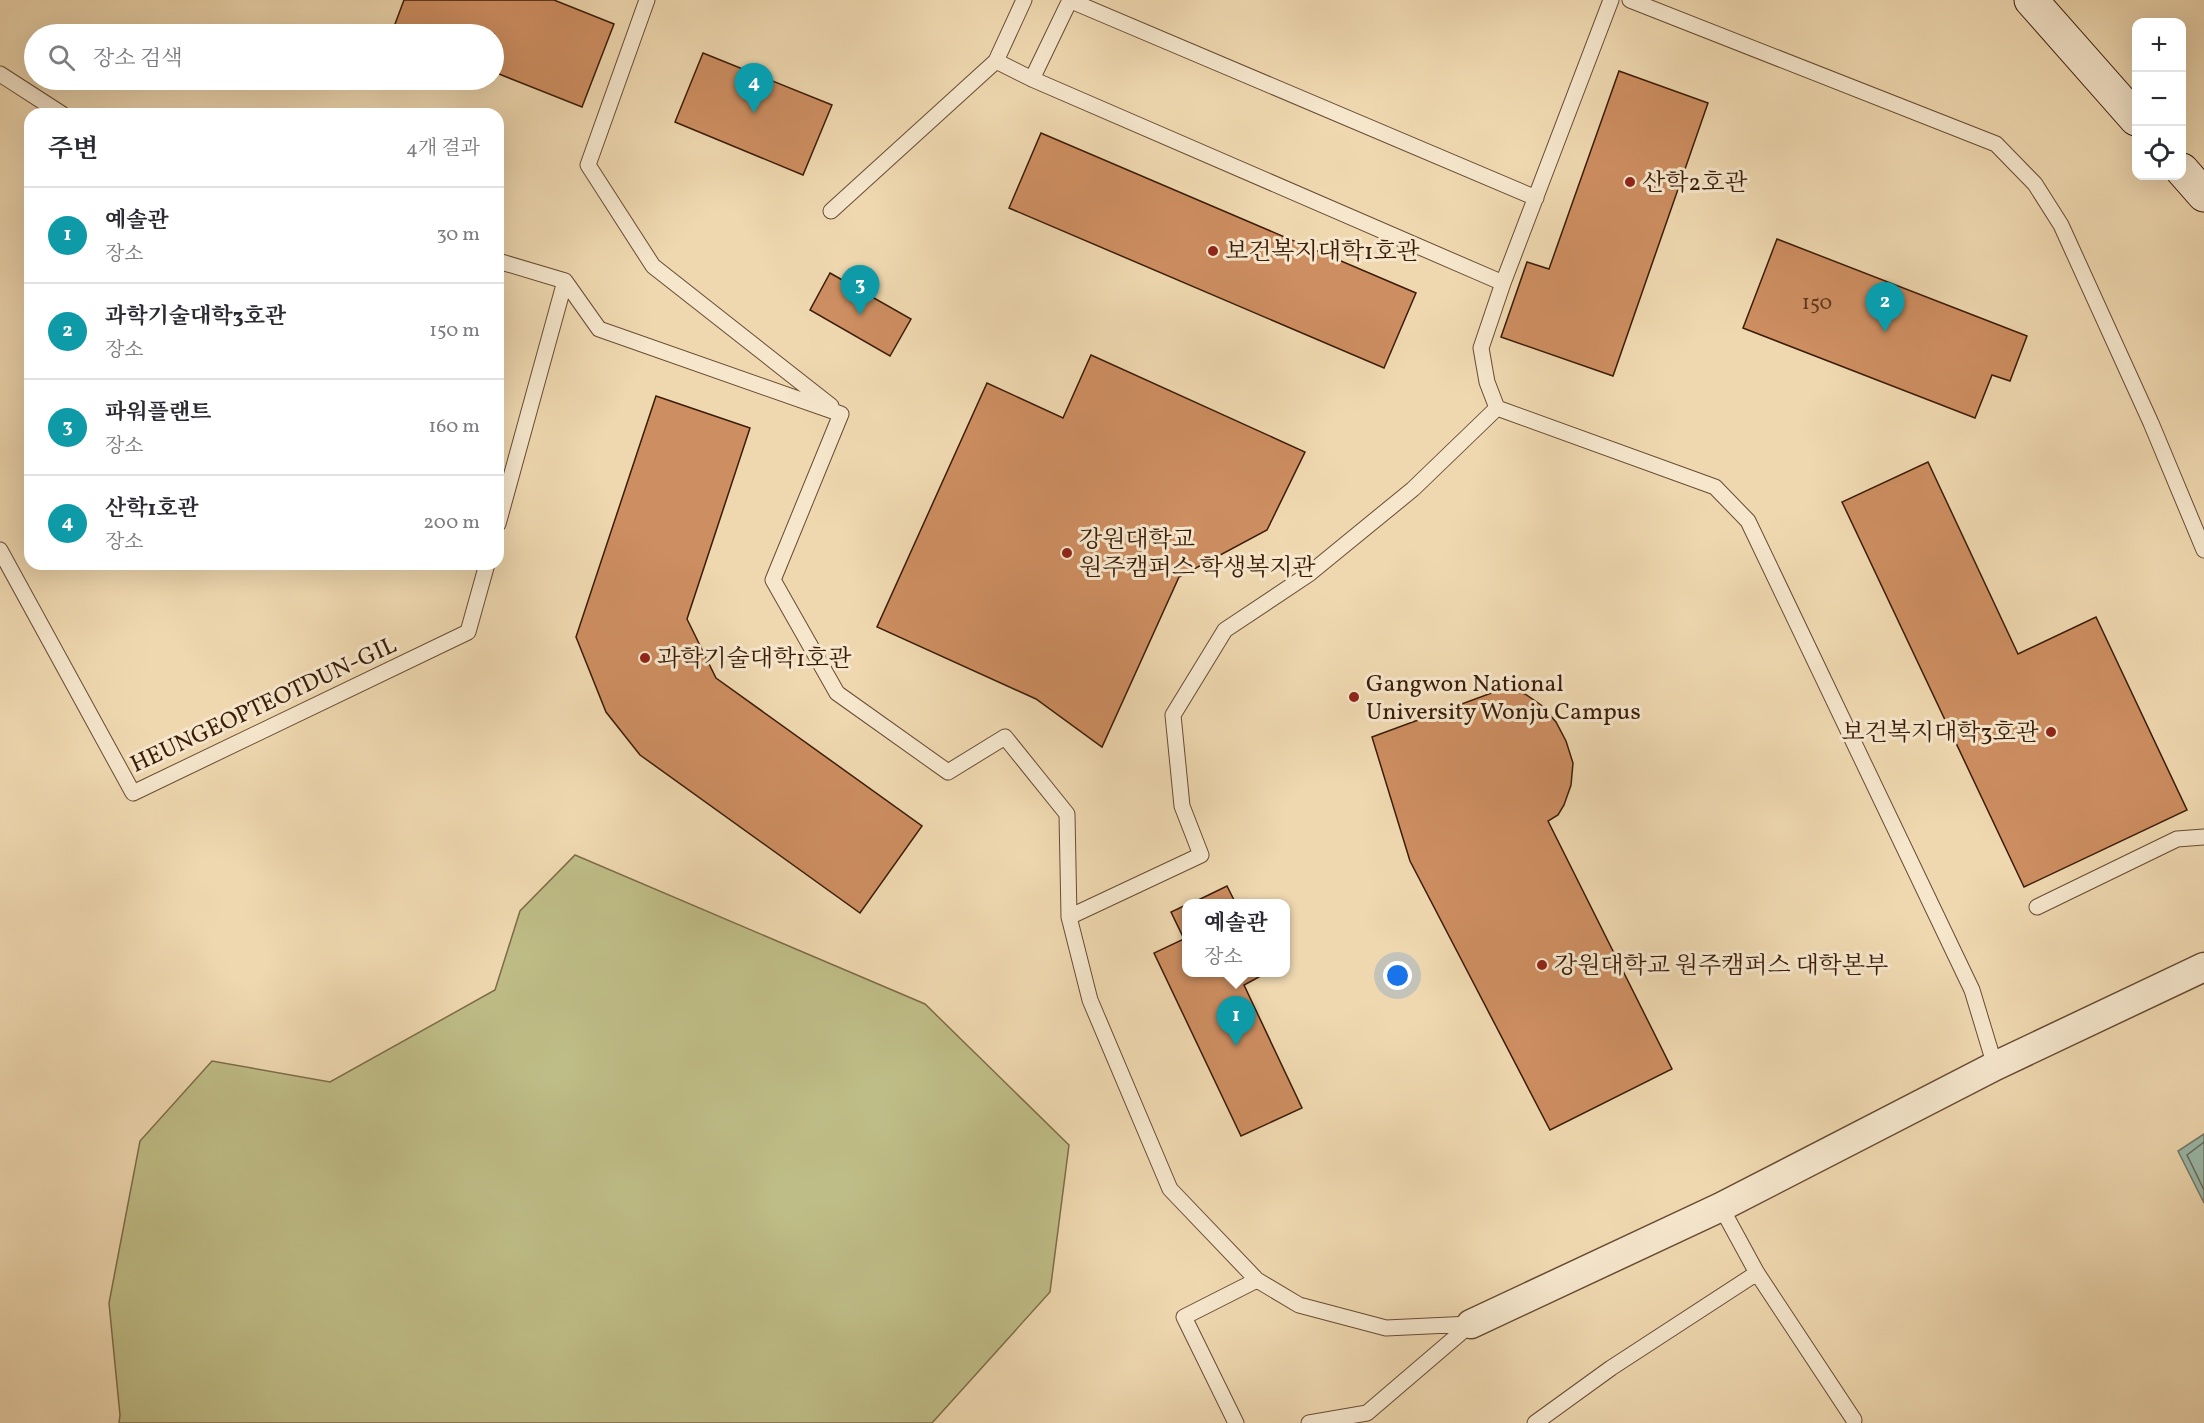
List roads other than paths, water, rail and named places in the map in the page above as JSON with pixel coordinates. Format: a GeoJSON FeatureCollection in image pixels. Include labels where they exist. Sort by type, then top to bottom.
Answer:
{"type":"FeatureCollection","features":[{"type":"Feature","properties":{"kind":"street"},"geometry":{"type":"LineString","coordinates":[[2031,0],[2132,114]]}},
{"type":"Feature","properties":{"kind":"street"},"geometry":{"type":"LineString","coordinates":[[2186,175],[2204,195]]}},
{"type":"Feature","properties":{"kind":"street"},"geometry":{"type":"LineString","coordinates":[[1471,1324],[1721,1207],[1995,1066],[2204,967]]}},
{"type":"Feature","properties":{"kind":"lane"},"geometry":{"type":"LineString","coordinates":[[647,0],[588,165],[653,266],[841,414]]}},
{"type":"Feature","properties":{"kind":"lane"},"geometry":{"type":"LineString","coordinates":[[831,211],[996,61],[1024,0]]}},
{"type":"Feature","properties":{"kind":"lane"},"geometry":{"type":"LineString","coordinates":[[1032,79],[1070,0],[1536,198]]}},
{"type":"Feature","properties":{"kind":"lane"},"geometry":{"type":"LineString","coordinates":[[1611,0],[1503,283],[1481,348],[1487,382],[1497,408],[1715,487],[1748,521],[1972,990],[1995,1066]]}},
{"type":"Feature","properties":{"kind":"lane"},"geometry":{"type":"LineString","coordinates":[[1630,0],[1996,144],[2035,184],[2061,225],[2151,423],[2204,550]]}},
{"type":"Feature","properties":{"kind":"lane"},"geometry":{"type":"LineString","coordinates":[[996,61],[1032,79],[1503,283]]}},
{"type":"Feature","properties":{"kind":"lane"},"geometry":{"type":"LineString","coordinates":[[0,74],[24,89]]}},
{"type":"Feature","properties":{"kind":"lane"},"geometry":{"type":"LineString","coordinates":[[25,90],[53,108]]}},
{"type":"Feature","properties":{"kind":"lane"},"geometry":{"type":"LineString","coordinates":[[504,263],[565,281],[599,329],[841,414]]}},
{"type":"Feature","properties":{"kind":"lane"},"geometry":{"type":"LineString","coordinates":[[504,502],[565,281]]}},
{"type":"Feature","properties":{"kind":"lane"},"geometry":{"type":"LineString","coordinates":[[1069,917],[1201,855],[1182,806],[1173,715],[1225,630],[1310,574],[1413,489],[1497,408]]}},
{"type":"Feature","properties":{"kind":"lane"},"geometry":{"type":"LineString","coordinates":[[841,414],[773,580],[837,693],[948,772],[1005,737],[1067,814],[1069,917],[1090,1000],[1170,1188],[1257,1280],[1299,1305],[1386,1328],[1471,1324]]}},
{"type":"Feature","properties":{"kind":"lane","name":"HEUNGEOPTEOTDUN-GIL"},"geometry":{"type":"LineString","coordinates":[[0,550],[133,793],[468,632],[485,570]]}},
{"type":"Feature","properties":{"kind":"lane"},"geometry":{"type":"LineString","coordinates":[[2037,907],[2177,840],[2204,837]]}},
{"type":"Feature","properties":{"kind":"lane"},"geometry":{"type":"LineString","coordinates":[[1721,1207],[1757,1273],[1854,1420]]}},
{"type":"Feature","properties":{"kind":"lane"},"geometry":{"type":"LineString","coordinates":[[1535,1423],[1611,1368],[1757,1273]]}},
{"type":"Feature","properties":{"kind":"lane"},"geometry":{"type":"LineString","coordinates":[[1236,1423],[1184,1317],[1257,1280]]}},
{"type":"Feature","properties":{"kind":"lane"},"geometry":{"type":"LineString","coordinates":[[1308,1423],[1367,1413],[1471,1324]]}},
{"type":"Feature","properties":{"kind":"water"},"geometry":{"type":"Polygon","coordinates":[[[2204,1134],[2204,1203],[2178,1151],[2204,1134]]]}},
{"type":"Feature","properties":{"kind":"place","name":"산학1호관"},"geometry":{"type":"Point","coordinates":[754,113]}},
{"type":"Feature","properties":{"kind":"place","name":"산학2호관"},"geometry":{"type":"Point","coordinates":[1630,182]}},
{"type":"Feature","properties":{"kind":"place","name":"보건복지대학1호관"},"geometry":{"type":"Point","coordinates":[1213,251]}},
{"type":"Feature","properties":{"kind":"place","name":"파워플랜트"},"geometry":{"type":"Point","coordinates":[860,315]}},
{"type":"Feature","properties":{"kind":"place","name":"과학기술대학3호관"},"geometry":{"type":"Point","coordinates":[1885,332]}},
{"type":"Feature","properties":{"kind":"place","name":"강원대학교 원주캠퍼스 학생복지관"},"geometry":{"type":"Point","coordinates":[1067,553]}},
{"type":"Feature","properties":{"kind":"place","name":"과학기술대학1호관"},"geometry":{"type":"Point","coordinates":[645,658]}},
{"type":"Feature","properties":{"kind":"place","name":"Gangwon National University Wonju Campus"},"geometry":{"type":"Point","coordinates":[1354,697]}},
{"type":"Feature","properties":{"kind":"place","name":"보건복지대학3호관"},"geometry":{"type":"Point","coordinates":[2051,732]}},
{"type":"Feature","properties":{"kind":"place","name":"강원대학교 원주캠퍼스 대학본부"},"geometry":{"type":"Point","coordinates":[1542,965]}},
{"type":"Feature","properties":{"kind":"place","name":"예솔관"},"geometry":{"type":"Point","coordinates":[1236,1046]}}]}
